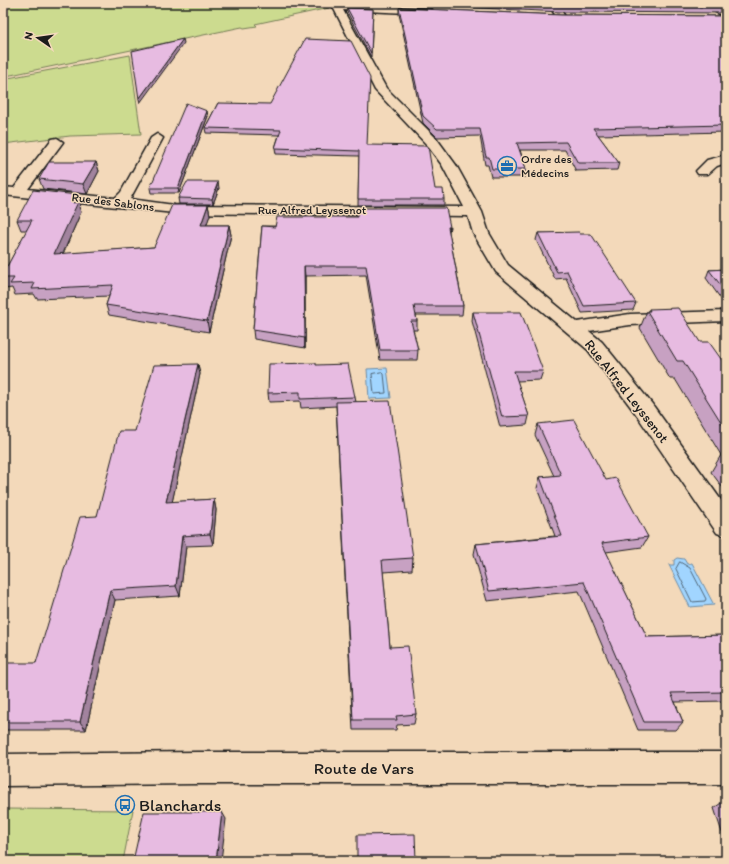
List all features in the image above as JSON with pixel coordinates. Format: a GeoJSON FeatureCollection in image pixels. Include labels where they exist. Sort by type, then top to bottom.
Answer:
{"type":"FeatureCollection","features":[{"type":"Feature","properties":{"kind":"street"},"geometry":{"type":"LineString","coordinates":[[547,15],[564,16],[550,3]]}},
{"type":"Feature","properties":{"kind":"street"},"geometry":{"type":"LineString","coordinates":[[699,3],[726,16]]}},
{"type":"Feature","properties":{"kind":"street"},"geometry":{"type":"LineString","coordinates":[[336,5],[435,11]]}},
{"type":"Feature","properties":{"kind":"street","name":"Rue Alfred Leyssenot"},"geometry":{"type":"LineString","coordinates":[[336,5],[381,90],[432,142],[449,165],[474,212],[481,233],[502,268],[595,346],[639,402],[726,526]]}},
{"type":"Feature","properties":{"kind":"street"},"geometry":{"type":"LineString","coordinates":[[710,17],[726,16]]}},
{"type":"Feature","properties":{"kind":"street"},"geometry":{"type":"LineString","coordinates":[[118,203],[127,194],[156,138]]}},
{"type":"Feature","properties":{"kind":"street"},"geometry":{"type":"LineString","coordinates":[[18,192],[57,142]]}},
{"type":"Feature","properties":{"kind":"street"},"geometry":{"type":"LineString","coordinates":[[704,170],[712,163],[726,159]]}},
{"type":"Feature","properties":{"kind":"street","name":"Rue des Sablons"},"geometry":{"type":"LineString","coordinates":[[3,191],[174,209]]}},
{"type":"Feature","properties":{"kind":"street","name":"Rue Alfred Leyssenot"},"geometry":{"type":"LineString","coordinates":[[174,209],[474,212]]}},
{"type":"Feature","properties":{"kind":"street"},"geometry":{"type":"LineString","coordinates":[[574,328],[595,323],[628,320],[726,316]]}},
{"type":"Feature","properties":{"kind":"street","name":"Route de Vars"},"geometry":{"type":"LineString","coordinates":[[3,770],[197,768],[726,768]]}},
{"type":"Feature","properties":{"kind":"green space"},"geometry":{"type":"Polygon","coordinates":[[[3,3],[312,3],[329,8],[255,24],[257,26],[242,27],[6,76],[3,69],[3,3]]]}},
{"type":"Feature","properties":{"kind":"green space"},"geometry":{"type":"Polygon","coordinates":[[[130,55],[141,134],[70,136],[3,144],[3,79],[130,55]]]}},
{"type":"Feature","properties":{"kind":"green space"},"geometry":{"type":"Polygon","coordinates":[[[3,809],[133,810],[123,861],[3,861],[3,809]]]}},
{"type":"Feature","properties":{"kind":"water"},"geometry":{"type":"Polygon","coordinates":[[[387,368],[391,398],[369,399],[367,369],[387,368]]]}},
{"type":"Feature","properties":{"kind":"water"},"geometry":{"type":"Polygon","coordinates":[[[677,558],[684,559],[687,564],[692,563],[714,605],[690,607],[669,565],[674,565],[674,560],[677,558]]]}},
{"type":"Feature","properties":{"kind":"building"},"geometry":{"type":"Polygon","coordinates":[[[494,3],[726,3],[726,7],[562,6],[494,3]]]}},
{"type":"Feature","properties":{"kind":"building"},"geometry":{"type":"Polygon","coordinates":[[[347,8],[373,9],[371,53],[347,8]]]}},
{"type":"Feature","properties":{"kind":"building"},"geometry":{"type":"Polygon","coordinates":[[[399,8],[562,15],[726,16],[726,125],[593,128],[619,163],[578,163],[566,142],[517,143],[526,169],[492,169],[489,157],[486,157],[480,129],[437,129],[423,116],[399,8]]]}},
{"type":"Feature","properties":{"kind":"building"},"geometry":{"type":"Polygon","coordinates":[[[183,39],[139,99],[132,51],[183,39]]]}},
{"type":"Feature","properties":{"kind":"building"},"geometry":{"type":"Polygon","coordinates":[[[305,39],[351,41],[370,78],[367,145],[428,146],[435,189],[443,189],[444,199],[358,199],[359,151],[275,148],[281,130],[205,128],[218,103],[270,104],[305,39]]]}},
{"type":"Feature","properties":{"kind":"building"},"geometry":{"type":"Polygon","coordinates":[[[186,103],[207,111],[178,188],[150,188],[186,103]]]}},
{"type":"Feature","properties":{"kind":"building"},"geometry":{"type":"Polygon","coordinates":[[[49,162],[96,162],[83,184],[39,179],[49,162]]]}},
{"type":"Feature","properties":{"kind":"building"},"geometry":{"type":"Polygon","coordinates":[[[187,182],[218,182],[212,199],[178,198],[187,182]]]}},
{"type":"Feature","properties":{"kind":"building"},"geometry":{"type":"Polygon","coordinates":[[[33,190],[77,195],[73,203],[78,202],[54,254],[154,247],[172,205],[208,205],[201,225],[229,225],[207,321],[106,305],[113,285],[32,289],[35,283],[10,284],[14,278],[3,278],[3,274],[32,220],[17,220],[33,190]]]}},
{"type":"Feature","properties":{"kind":"building"},"geometry":{"type":"Polygon","coordinates":[[[357,208],[446,208],[450,227],[448,227],[463,306],[414,306],[417,321],[411,321],[418,350],[380,350],[366,266],[304,266],[305,338],[253,330],[262,226],[275,227],[277,217],[357,217],[357,208]]]}},
{"type":"Feature","properties":{"kind":"building"},"geometry":{"type":"Polygon","coordinates":[[[579,232],[580,234],[591,234],[636,303],[584,306],[567,271],[557,272],[538,233],[579,232]]]}},
{"type":"Feature","properties":{"kind":"building"},"geometry":{"type":"Polygon","coordinates":[[[726,269],[726,292],[709,270],[726,269]]]}},
{"type":"Feature","properties":{"kind":"building"},"geometry":{"type":"Polygon","coordinates":[[[678,308],[700,342],[709,342],[726,366],[726,430],[683,361],[677,361],[647,311],[650,311],[649,309],[678,308]]]}},
{"type":"Feature","properties":{"kind":"building"},"geometry":{"type":"Polygon","coordinates":[[[473,312],[521,312],[543,371],[514,371],[529,416],[502,417],[473,312]]]}},
{"type":"Feature","properties":{"kind":"building"},"geometry":{"type":"Polygon","coordinates":[[[316,363],[316,365],[348,364],[355,397],[300,399],[300,392],[268,393],[269,364],[316,363]]]}},
{"type":"Feature","properties":{"kind":"building"},"geometry":{"type":"Polygon","coordinates":[[[198,364],[166,502],[214,499],[210,534],[182,536],[176,586],[110,590],[80,722],[3,722],[3,670],[6,663],[36,663],[80,517],[97,516],[119,431],[135,431],[154,365],[198,364]]]}},
{"type":"Feature","properties":{"kind":"building"},"geometry":{"type":"Polygon","coordinates":[[[390,401],[413,558],[382,560],[390,647],[408,646],[416,714],[396,716],[397,720],[353,720],[336,402],[390,401]]]}},
{"type":"Feature","properties":{"kind":"building"},"geometry":{"type":"Polygon","coordinates":[[[574,420],[606,480],[616,478],[648,537],[602,543],[647,637],[726,635],[726,692],[671,693],[683,722],[644,722],[584,582],[489,591],[476,544],[562,536],[540,477],[561,475],[538,424],[574,420]]]}},
{"type":"Feature","properties":{"kind":"building"},"geometry":{"type":"Polygon","coordinates":[[[726,454],[726,461],[721,455],[726,454]]]}},
{"type":"Feature","properties":{"kind":"building"},"geometry":{"type":"Polygon","coordinates":[[[144,812],[222,812],[216,861],[133,861],[144,812]]]}},
{"type":"Feature","properties":{"kind":"building"},"geometry":{"type":"Polygon","coordinates":[[[415,834],[416,861],[357,861],[357,835],[415,834]]]}},
{"type":"Feature","properties":{"kind":"place","name":"Ordre des Médecins"},"geometry":{"type":"Point","coordinates":[507,166]}},
{"type":"Feature","properties":{"kind":"place","name":"Blanchards"},"geometry":{"type":"Point","coordinates":[125,805]}}]}
